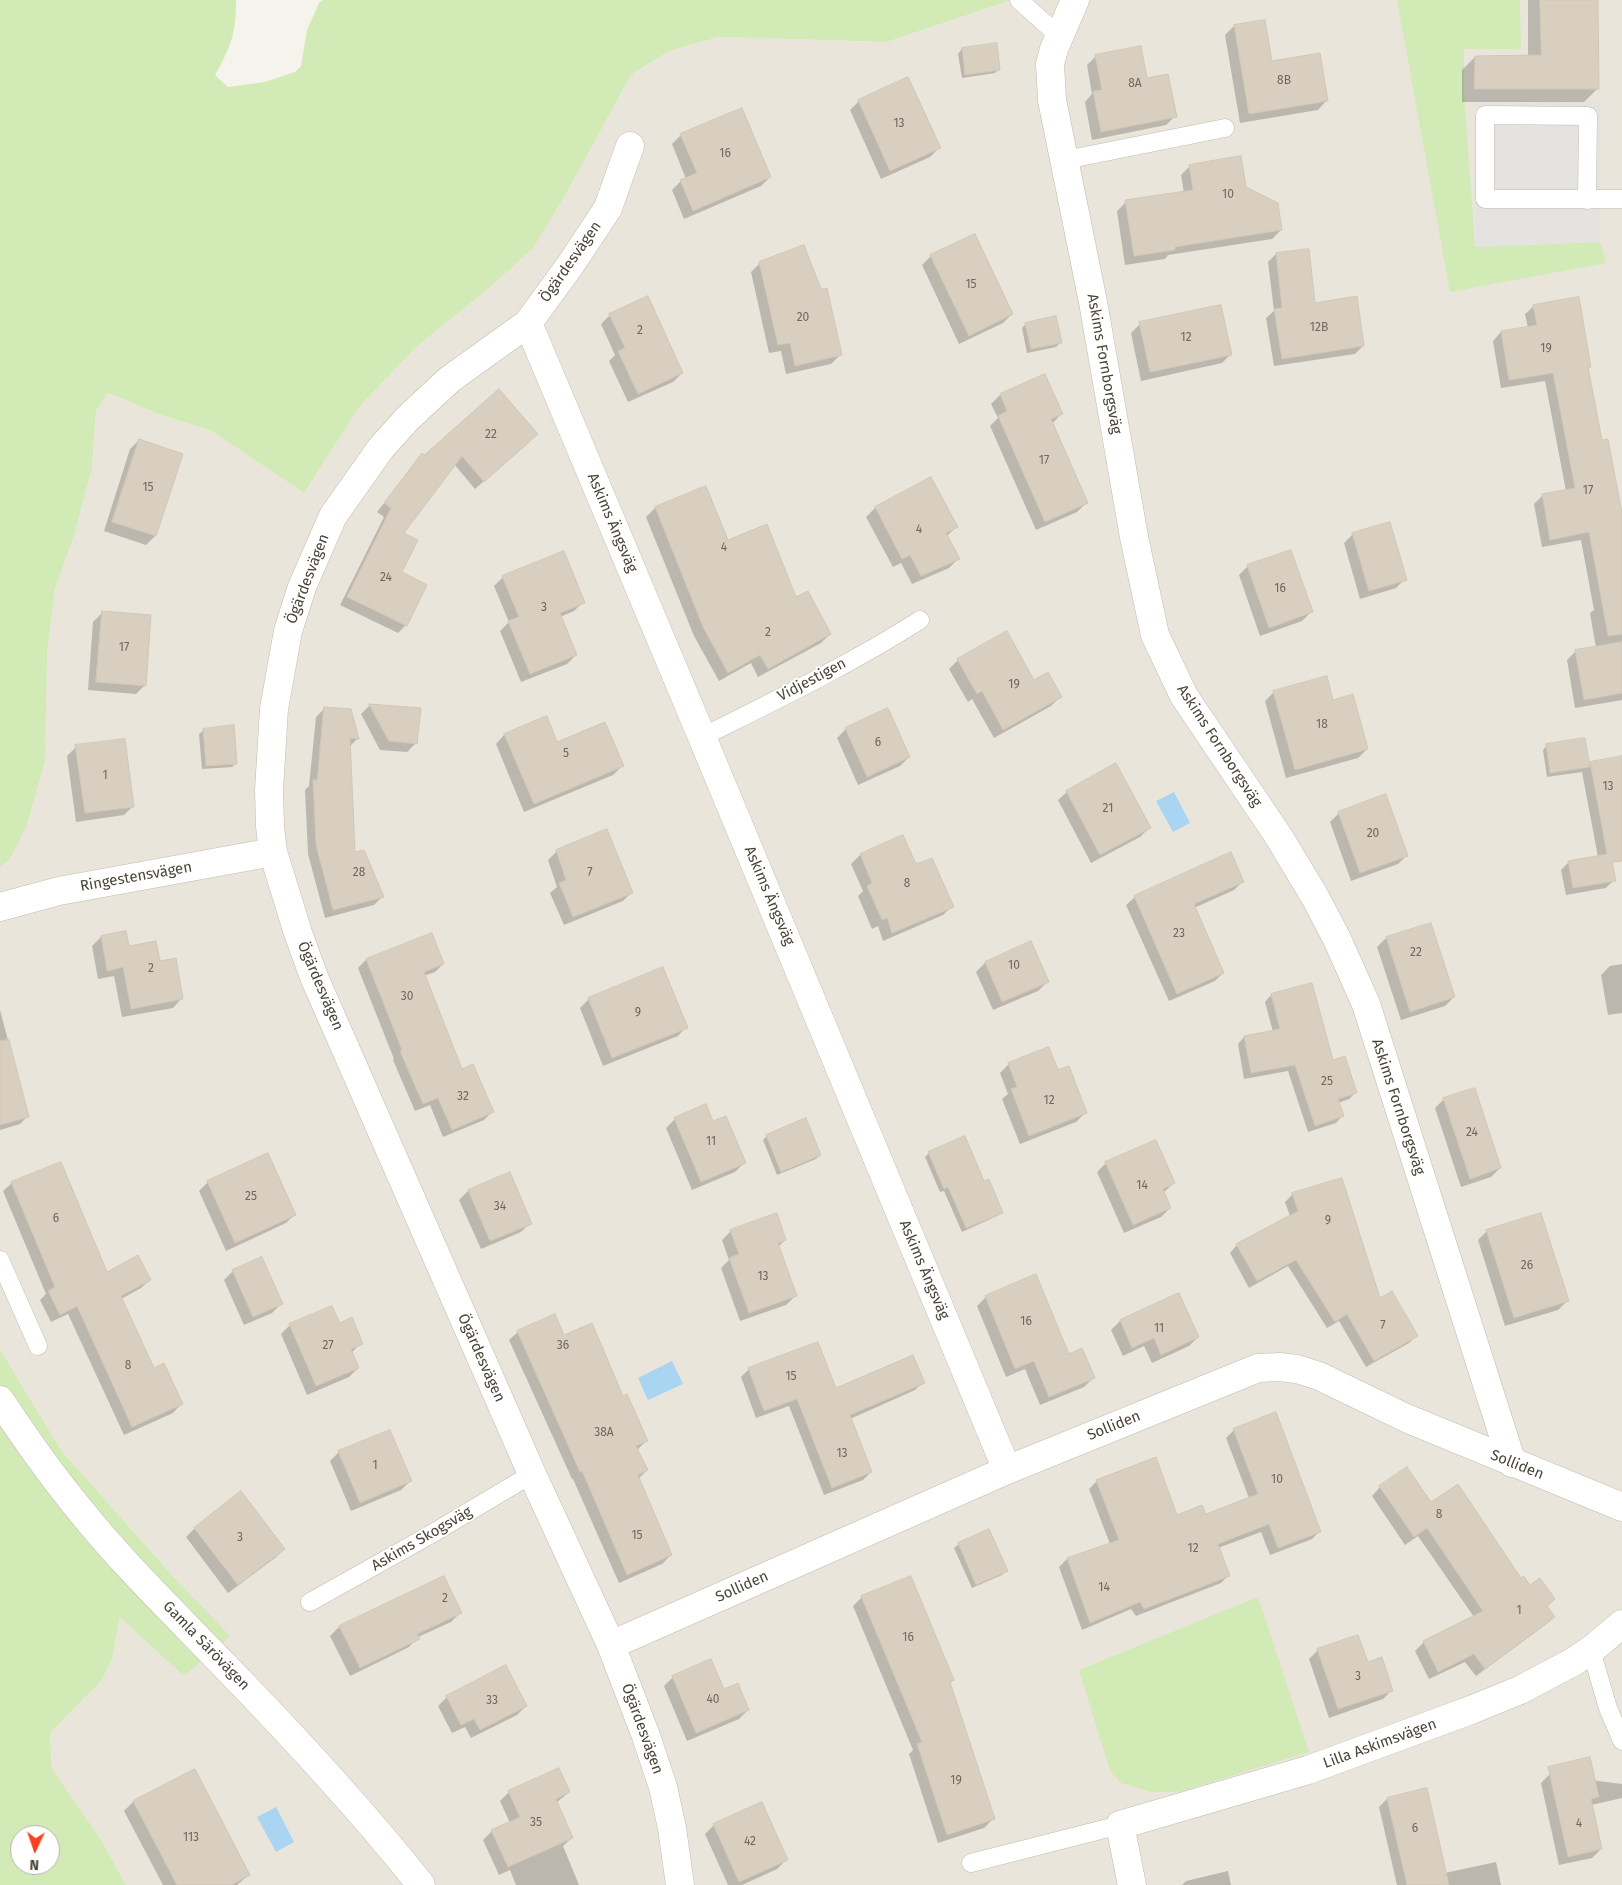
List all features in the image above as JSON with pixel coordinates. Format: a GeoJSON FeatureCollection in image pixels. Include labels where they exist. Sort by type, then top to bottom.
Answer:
{"type":"FeatureCollection","features":[{"type":"Feature","properties":{"kind":"street","name":"Askims Fornborgsväg"},"geometry":{"type":"LineString","coordinates":[[1074,0],[1050,64],[1052,100],[1109,389],[1134,536],[1155,635],[1184,696],[1279,837],[1315,897],[1337,939],[1362,996],[1512,1463]]}},
{"type":"Feature","properties":{"kind":"street","name":"Ögärdesvägen"},"geometry":{"type":"LineString","coordinates":[[630,146],[608,208],[571,264],[528,323],[450,379],[408,418],[381,448],[331,521],[302,587],[288,631],[280,669],[274,709],[269,790],[270,826],[273,852],[298,934],[314,977],[532,1474],[611,1645],[646,1736],[663,1787],[672,1828],[680,1885]]}},
{"type":"Feature","properties":{"kind":"street","name":"Askims Ängsväg"},"geometry":{"type":"LineString","coordinates":[[528,323],[1007,1470]]}},
{"type":"Feature","properties":{"kind":"street","name":"Ringestensvägen"},"geometry":{"type":"LineString","coordinates":[[0,907],[59,891],[273,852]]}},
{"type":"Feature","properties":{"kind":"street","name":"Solliden"},"geometry":{"type":"LineString","coordinates":[[611,1645],[1007,1470],[1258,1368],[1279,1367],[1297,1369],[1319,1376],[1406,1418],[1622,1507]]}},
{"type":"Feature","properties":{"kind":"street","name":"Gamla Särövägen"},"geometry":{"type":"LineString","coordinates":[[0,1400],[27,1440],[81,1511],[138,1576],[288,1732],[381,1834],[421,1885]]}},
{"type":"Feature","properties":{"kind":"street","name":"Lilla Askimsvägen"},"geometry":{"type":"LineString","coordinates":[[1120,1825],[1308,1770],[1414,1732],[1520,1690],[1592,1650],[1622,1624]]}},
{"type":"Feature","properties":{"kind":"street"},"geometry":{"type":"LineString","coordinates":[[1120,1825],[1132,1885]]}},
{"type":"Feature","properties":{"kind":"lane"},"geometry":{"type":"LineString","coordinates":[[1019,0],[1059,36]]}},
{"type":"Feature","properties":{"kind":"lane"},"geometry":{"type":"LineString","coordinates":[[1588,200],[1588,116],[1485,115],[1485,199],[1588,200],[1622,199]]}},
{"type":"Feature","properties":{"kind":"lane"},"geometry":{"type":"LineString","coordinates":[[1065,160],[1225,128]]}},
{"type":"Feature","properties":{"kind":"lane","name":"Vidjestigen"},"geometry":{"type":"LineString","coordinates":[[702,737],[803,686],[892,638],[920,620]]}},
{"type":"Feature","properties":{"kind":"lane"},"geometry":{"type":"LineString","coordinates":[[0,1260],[38,1346]]}},
{"type":"Feature","properties":{"kind":"lane","name":"Askims Skogsväg"},"geometry":{"type":"LineString","coordinates":[[310,1602],[428,1536],[532,1474]]}},
{"type":"Feature","properties":{"kind":"lane"},"geometry":{"type":"LineString","coordinates":[[1592,1650],[1608,1708],[1622,1741]]}},
{"type":"Feature","properties":{"kind":"lane"},"geometry":{"type":"LineString","coordinates":[[971,1863],[1120,1825]]}},
{"type":"Feature","properties":{"kind":"shaded area"},"geometry":{"type":"Polygon","coordinates":[[[1012,0],[1622,0],[1622,1885],[126,1885],[100,1838],[52,1769],[50,1733],[102,1680],[112,1659],[120,1617],[229,1636],[61,1450],[0,1349],[0,867],[10,859],[47,654],[55,589],[74,536],[92,468],[96,411],[108,393],[161,415],[210,430],[304,493],[360,406],[416,347],[482,294],[571,185],[631,75],[669,51],[719,37],[887,42],[1012,0]]]}},
{"type":"Feature","properties":{"kind":"shaded area"},"geometry":{"type":"Polygon","coordinates":[[[1478,100],[1601,102],[1600,242],[1475,247],[1478,100]]]}},
{"type":"Feature","properties":{"kind":"green space"},"geometry":{"type":"Polygon","coordinates":[[[0,0],[236,0],[232,39],[215,75],[228,87],[265,82],[295,72],[301,66],[307,30],[319,3],[323,0],[1012,0],[887,42],[719,37],[669,51],[631,75],[571,185],[533,248],[482,294],[416,347],[360,406],[304,493],[210,430],[161,415],[108,393],[96,411],[92,468],[74,536],[55,589],[47,654],[45,761],[26,827],[10,859],[0,867],[0,0]]]}},
{"type":"Feature","properties":{"kind":"green space"},"geometry":{"type":"Polygon","coordinates":[[[1397,0],[1520,0],[1521,49],[1464,49],[1464,92],[1475,247],[1600,242],[1606,263],[1450,292],[1397,0]]]}},
{"type":"Feature","properties":{"kind":"green space"},"geometry":{"type":"Polygon","coordinates":[[[0,1349],[61,1450],[171,1574],[230,1636],[184,1676],[120,1617],[112,1659],[102,1680],[50,1733],[52,1769],[100,1838],[126,1885],[0,1885],[0,1349]]]}},
{"type":"Feature","properties":{"kind":"green space"},"geometry":{"type":"Polygon","coordinates":[[[1258,1597],[1309,1752],[1179,1792],[1151,1792],[1121,1783],[1110,1771],[1079,1670],[1258,1597]]]}},
{"type":"Feature","properties":{"kind":"water"},"geometry":{"type":"Polygon","coordinates":[[[1174,792],[1190,823],[1173,832],[1156,801],[1174,792]]]}},
{"type":"Feature","properties":{"kind":"water"},"geometry":{"type":"Polygon","coordinates":[[[672,1361],[683,1384],[648,1400],[638,1378],[672,1361]]]}},
{"type":"Feature","properties":{"kind":"water"},"geometry":{"type":"Polygon","coordinates":[[[276,1807],[294,1842],[276,1852],[257,1817],[276,1807]]]}},
{"type":"Feature","properties":{"kind":"building"},"geometry":{"type":"Polygon","coordinates":[[[1540,0],[1598,0],[1599,89],[1474,89],[1475,56],[1541,55],[1540,0]]]}},
{"type":"Feature","properties":{"kind":"building"},"geometry":{"type":"Polygon","coordinates":[[[1265,20],[1272,61],[1320,53],[1328,101],[1249,114],[1234,25],[1265,20]]]}},
{"type":"Feature","properties":{"kind":"building"},"geometry":{"type":"Polygon","coordinates":[[[997,43],[1000,70],[965,75],[962,48],[997,43]]]}},
{"type":"Feature","properties":{"kind":"building"},"geometry":{"type":"Polygon","coordinates":[[[1141,46],[1147,78],[1168,74],[1177,117],[1101,132],[1093,91],[1102,90],[1095,55],[1141,46]]]}},
{"type":"Feature","properties":{"kind":"building"},"geometry":{"type":"Polygon","coordinates":[[[908,77],[941,148],[890,171],[858,100],[908,77]]]}},
{"type":"Feature","properties":{"kind":"building"},"geometry":{"type":"Polygon","coordinates":[[[742,108],[771,177],[693,211],[680,180],[697,173],[680,134],[742,108]]]}},
{"type":"Feature","properties":{"kind":"building"},"geometry":{"type":"Polygon","coordinates":[[[1241,156],[1246,187],[1278,203],[1282,230],[1175,247],[1175,250],[1134,256],[1125,200],[1193,190],[1189,165],[1241,156]]]}},
{"type":"Feature","properties":{"kind":"building"},"geometry":{"type":"Polygon","coordinates":[[[975,234],[1013,314],[969,336],[930,255],[975,234]]]}},
{"type":"Feature","properties":{"kind":"building"},"geometry":{"type":"Polygon","coordinates":[[[804,245],[821,289],[827,288],[842,355],[795,366],[790,343],[778,345],[759,262],[804,245]]]}},
{"type":"Feature","properties":{"kind":"building"},"geometry":{"type":"Polygon","coordinates":[[[1309,249],[1315,303],[1357,296],[1364,346],[1282,359],[1274,309],[1282,308],[1276,253],[1309,249]]]}},
{"type":"Feature","properties":{"kind":"building"},"geometry":{"type":"Polygon","coordinates":[[[648,296],[683,373],[638,394],[618,351],[625,348],[609,314],[648,296]]]}},
{"type":"Feature","properties":{"kind":"building"},"geometry":{"type":"Polygon","coordinates":[[[1579,297],[1591,367],[1588,367],[1602,440],[1608,439],[1622,513],[1622,634],[1608,636],[1589,532],[1550,540],[1542,494],[1575,488],[1553,373],[1509,380],[1501,331],[1537,325],[1533,305],[1579,297]]]}},
{"type":"Feature","properties":{"kind":"building"},"geometry":{"type":"Polygon","coordinates":[[[1221,305],[1232,355],[1150,372],[1139,322],[1221,305]]]}},
{"type":"Feature","properties":{"kind":"building"},"geometry":{"type":"Polygon","coordinates":[[[1056,316],[1062,343],[1031,349],[1025,323],[1056,316]]]}},
{"type":"Feature","properties":{"kind":"building"},"geometry":{"type":"Polygon","coordinates":[[[1045,374],[1063,414],[1051,419],[1088,503],[1045,522],[998,416],[1007,411],[1000,394],[1045,374]]]}},
{"type":"Feature","properties":{"kind":"building"},"geometry":{"type":"Polygon","coordinates":[[[499,389],[538,434],[484,482],[462,456],[404,533],[418,540],[402,572],[427,585],[407,626],[347,597],[391,508],[384,503],[422,453],[424,455],[499,389]]]}},
{"type":"Feature","properties":{"kind":"building"},"geometry":{"type":"Polygon","coordinates":[[[139,439],[183,454],[156,536],[112,522],[139,439]]]}},
{"type":"Feature","properties":{"kind":"building"},"geometry":{"type":"Polygon","coordinates":[[[931,477],[958,527],[946,533],[960,559],[921,576],[910,555],[902,559],[875,507],[931,477]]]}},
{"type":"Feature","properties":{"kind":"building"},"geometry":{"type":"Polygon","coordinates":[[[706,486],[728,540],[767,524],[796,597],[808,591],[831,634],[768,669],[760,655],[728,673],[703,627],[655,507],[706,486]]]}},
{"type":"Feature","properties":{"kind":"building"},"geometry":{"type":"Polygon","coordinates":[[[1390,522],[1407,580],[1369,591],[1352,533],[1390,522]]]}},
{"type":"Feature","properties":{"kind":"building"},"geometry":{"type":"Polygon","coordinates":[[[1291,550],[1313,612],[1269,628],[1247,565],[1291,550]]]}},
{"type":"Feature","properties":{"kind":"building"},"geometry":{"type":"Polygon","coordinates":[[[564,551],[585,603],[560,613],[577,655],[530,674],[508,621],[519,617],[502,576],[564,551]]]}},
{"type":"Feature","properties":{"kind":"building"},"geometry":{"type":"Polygon","coordinates":[[[102,611],[151,615],[146,686],[96,682],[102,611]]]}},
{"type":"Feature","properties":{"kind":"building"},"geometry":{"type":"Polygon","coordinates":[[[1007,631],[1034,680],[1048,672],[1062,697],[1003,730],[982,691],[977,694],[957,659],[1007,631]]]}},
{"type":"Feature","properties":{"kind":"building"},"geometry":{"type":"Polygon","coordinates":[[[1622,642],[1622,693],[1584,700],[1575,650],[1622,642]]]}},
{"type":"Feature","properties":{"kind":"building"},"geometry":{"type":"Polygon","coordinates":[[[1327,676],[1333,700],[1353,694],[1368,749],[1295,770],[1273,691],[1327,676]]]}},
{"type":"Feature","properties":{"kind":"building"},"geometry":{"type":"Polygon","coordinates":[[[369,704],[421,708],[417,744],[389,741],[369,704]]]}},
{"type":"Feature","properties":{"kind":"building"},"geometry":{"type":"Polygon","coordinates":[[[324,707],[351,709],[359,739],[350,738],[355,852],[364,850],[384,897],[333,910],[316,845],[313,780],[317,780],[324,707]]]}},
{"type":"Feature","properties":{"kind":"building"},"geometry":{"type":"Polygon","coordinates":[[[888,708],[910,757],[867,777],[845,728],[888,708]]]}},
{"type":"Feature","properties":{"kind":"building"},"geometry":{"type":"Polygon","coordinates":[[[547,716],[557,742],[605,722],[624,766],[534,804],[504,734],[547,716]]]}},
{"type":"Feature","properties":{"kind":"building"},"geometry":{"type":"Polygon","coordinates":[[[234,725],[237,764],[206,766],[203,729],[234,725]]]}},
{"type":"Feature","properties":{"kind":"building"},"geometry":{"type":"Polygon","coordinates":[[[1585,738],[1590,767],[1550,773],[1546,744],[1585,738]]]}},
{"type":"Feature","properties":{"kind":"building"},"geometry":{"type":"Polygon","coordinates":[[[125,739],[134,807],[85,813],[75,745],[125,739]]]}},
{"type":"Feature","properties":{"kind":"building"},"geometry":{"type":"Polygon","coordinates":[[[1622,756],[1622,861],[1612,862],[1616,881],[1573,888],[1568,861],[1607,854],[1590,762],[1622,756]]]}},
{"type":"Feature","properties":{"kind":"building"},"geometry":{"type":"Polygon","coordinates":[[[1116,763],[1151,828],[1100,855],[1066,791],[1116,763]]]}},
{"type":"Feature","properties":{"kind":"building"},"geometry":{"type":"Polygon","coordinates":[[[1386,794],[1408,856],[1360,873],[1338,812],[1386,794]]]}},
{"type":"Feature","properties":{"kind":"building"},"geometry":{"type":"Polygon","coordinates":[[[607,829],[633,893],[573,917],[559,883],[566,880],[556,850],[607,829]]]}},
{"type":"Feature","properties":{"kind":"building"},"geometry":{"type":"Polygon","coordinates":[[[903,835],[916,864],[932,858],[954,907],[892,933],[887,918],[882,920],[867,886],[872,883],[860,854],[903,835]]]}},
{"type":"Feature","properties":{"kind":"building"},"geometry":{"type":"Polygon","coordinates":[[[1231,852],[1244,882],[1194,904],[1224,973],[1177,994],[1134,896],[1231,852]]]}},
{"type":"Feature","properties":{"kind":"building"},"geometry":{"type":"Polygon","coordinates":[[[1431,923],[1455,997],[1410,1012],[1386,937],[1431,923]]]}},
{"type":"Feature","properties":{"kind":"building"},"geometry":{"type":"Polygon","coordinates":[[[126,931],[129,946],[156,941],[160,961],[176,958],[183,999],[131,1009],[123,967],[107,971],[101,936],[126,931]]]}},
{"type":"Feature","properties":{"kind":"building"},"geometry":{"type":"Polygon","coordinates":[[[432,933],[444,964],[424,972],[462,1069],[473,1064],[494,1112],[452,1130],[438,1098],[423,1104],[400,1051],[402,1050],[366,959],[432,933]]]}},
{"type":"Feature","properties":{"kind":"building"},"geometry":{"type":"Polygon","coordinates":[[[1031,941],[1049,982],[1002,1002],[985,962],[1031,941]]]}},
{"type":"Feature","properties":{"kind":"building"},"geometry":{"type":"Polygon","coordinates":[[[663,967],[688,1028],[612,1058],[588,998],[663,967]]]}},
{"type":"Feature","properties":{"kind":"building"},"geometry":{"type":"Polygon","coordinates":[[[1312,983],[1333,1060],[1345,1056],[1357,1093],[1338,1099],[1344,1116],[1315,1126],[1295,1065],[1251,1073],[1244,1036],[1280,1029],[1271,994],[1312,983]]]}},
{"type":"Feature","properties":{"kind":"building"},"geometry":{"type":"Polygon","coordinates":[[[9,1040],[29,1117],[0,1125],[0,1041],[9,1040]]]}},
{"type":"Feature","properties":{"kind":"building"},"geometry":{"type":"Polygon","coordinates":[[[1049,1047],[1058,1070],[1069,1066],[1087,1113],[1029,1136],[1011,1089],[1017,1087],[1008,1063],[1049,1047]]]}},
{"type":"Feature","properties":{"kind":"building"},"geometry":{"type":"Polygon","coordinates":[[[1475,1088],[1501,1168],[1470,1179],[1443,1098],[1475,1088]]]}},
{"type":"Feature","properties":{"kind":"building"},"geometry":{"type":"Polygon","coordinates":[[[706,1104],[713,1121],[726,1116],[746,1163],[701,1182],[674,1118],[706,1104]]]}},
{"type":"Feature","properties":{"kind":"building"},"geometry":{"type":"Polygon","coordinates":[[[806,1118],[821,1155],[781,1172],[766,1135],[806,1118]]]}},
{"type":"Feature","properties":{"kind":"building"},"geometry":{"type":"Polygon","coordinates":[[[965,1136],[984,1181],[989,1179],[1003,1213],[966,1228],[948,1187],[944,1189],[928,1152],[965,1136]]]}},
{"type":"Feature","properties":{"kind":"building"},"geometry":{"type":"Polygon","coordinates":[[[1156,1140],[1175,1183],[1163,1189],[1171,1208],[1133,1225],[1105,1162],[1156,1140]]]}},
{"type":"Feature","properties":{"kind":"building"},"geometry":{"type":"Polygon","coordinates":[[[268,1153],[296,1215],[235,1243],[207,1181],[268,1153]]]}},
{"type":"Feature","properties":{"kind":"building"},"geometry":{"type":"Polygon","coordinates":[[[61,1162],[107,1272],[138,1255],[151,1280],[121,1296],[154,1368],[164,1363],[183,1404],[132,1427],[77,1306],[60,1315],[48,1291],[55,1287],[11,1182],[61,1162]]]}},
{"type":"Feature","properties":{"kind":"building"},"geometry":{"type":"Polygon","coordinates":[[[510,1172],[532,1224],[490,1241],[468,1190],[510,1172]]]}},
{"type":"Feature","properties":{"kind":"building"},"geometry":{"type":"Polygon","coordinates":[[[1342,1178],[1380,1298],[1392,1291],[1418,1336],[1374,1361],[1347,1314],[1335,1322],[1296,1260],[1257,1281],[1236,1244],[1298,1211],[1292,1193],[1342,1178]]]}},
{"type":"Feature","properties":{"kind":"building"},"geometry":{"type":"Polygon","coordinates":[[[777,1213],[786,1240],[778,1243],[797,1296],[749,1313],[729,1258],[739,1254],[730,1230],[777,1213]]]}},
{"type":"Feature","properties":{"kind":"building"},"geometry":{"type":"Polygon","coordinates":[[[1541,1213],[1569,1301],[1514,1318],[1486,1230],[1541,1213]]]}},
{"type":"Feature","properties":{"kind":"building"},"geometry":{"type":"Polygon","coordinates":[[[262,1257],[283,1304],[253,1317],[232,1270],[262,1257]]]}},
{"type":"Feature","properties":{"kind":"building"},"geometry":{"type":"Polygon","coordinates":[[[1036,1274],[1069,1354],[1082,1348],[1095,1378],[1049,1397],[1034,1361],[1015,1369],[985,1296],[1036,1274]]]}},
{"type":"Feature","properties":{"kind":"building"},"geometry":{"type":"Polygon","coordinates":[[[1179,1293],[1199,1337],[1161,1355],[1154,1338],[1132,1348],[1120,1320],[1179,1293]]]}},
{"type":"Feature","properties":{"kind":"building"},"geometry":{"type":"Polygon","coordinates":[[[332,1306],[340,1323],[352,1317],[363,1344],[351,1349],[359,1368],[316,1386],[289,1324],[332,1306]]]}},
{"type":"Feature","properties":{"kind":"building"},"geometry":{"type":"Polygon","coordinates":[[[555,1314],[564,1335],[592,1323],[623,1396],[627,1394],[648,1441],[636,1446],[648,1470],[638,1475],[672,1555],[627,1575],[582,1471],[580,1472],[517,1331],[555,1314]]]}},
{"type":"Feature","properties":{"kind":"building"},"geometry":{"type":"Polygon","coordinates":[[[818,1342],[836,1388],[913,1355],[925,1383],[850,1415],[872,1472],[832,1488],[797,1399],[764,1411],[748,1368],[818,1342]]]}},
{"type":"Feature","properties":{"kind":"building"},"geometry":{"type":"Polygon","coordinates":[[[1276,1412],[1321,1532],[1278,1548],[1269,1524],[1218,1544],[1230,1576],[1144,1609],[1140,1602],[1090,1623],[1067,1558],[1119,1540],[1096,1480],[1156,1457],[1177,1515],[1202,1505],[1206,1514],[1258,1494],[1233,1429],[1276,1412]]]}},
{"type":"Feature","properties":{"kind":"building"},"geometry":{"type":"Polygon","coordinates":[[[390,1430],[412,1481],[360,1503],[338,1451],[390,1430]]]}},
{"type":"Feature","properties":{"kind":"building"},"geometry":{"type":"Polygon","coordinates":[[[1407,1467],[1431,1502],[1458,1484],[1521,1578],[1524,1576],[1530,1585],[1540,1578],[1555,1599],[1547,1606],[1555,1617],[1485,1669],[1474,1654],[1438,1672],[1423,1641],[1483,1611],[1427,1528],[1414,1537],[1379,1486],[1407,1467]]]}},
{"type":"Feature","properties":{"kind":"building"},"geometry":{"type":"Polygon","coordinates":[[[241,1491],[285,1549],[238,1585],[194,1528],[241,1491]]]}},
{"type":"Feature","properties":{"kind":"building"},"geometry":{"type":"Polygon","coordinates":[[[989,1529],[1008,1571],[976,1585],[958,1543],[989,1529]]]}},
{"type":"Feature","properties":{"kind":"building"},"geometry":{"type":"Polygon","coordinates":[[[444,1576],[462,1613],[417,1634],[420,1639],[360,1668],[339,1626],[444,1576]]]}},
{"type":"Feature","properties":{"kind":"building"},"geometry":{"type":"Polygon","coordinates":[[[911,1576],[954,1680],[950,1682],[995,1819],[947,1835],[917,1744],[922,1742],[861,1596],[911,1576]]]}},
{"type":"Feature","properties":{"kind":"building"},"geometry":{"type":"Polygon","coordinates":[[[1358,1635],[1368,1662],[1382,1657],[1393,1691],[1338,1709],[1317,1649],[1358,1635]]]}},
{"type":"Feature","properties":{"kind":"building"},"geometry":{"type":"Polygon","coordinates":[[[711,1659],[724,1689],[738,1683],[749,1710],[696,1733],[672,1676],[711,1659]]]}},
{"type":"Feature","properties":{"kind":"building"},"geometry":{"type":"Polygon","coordinates":[[[506,1665],[527,1706],[480,1730],[474,1719],[461,1725],[446,1696],[506,1665]]]}},
{"type":"Feature","properties":{"kind":"building"},"geometry":{"type":"Polygon","coordinates":[[[1590,1757],[1599,1797],[1591,1799],[1602,1849],[1568,1857],[1548,1767],[1590,1757]]]}},
{"type":"Feature","properties":{"kind":"building"},"geometry":{"type":"Polygon","coordinates":[[[559,1768],[570,1792],[556,1799],[573,1838],[508,1867],[491,1830],[520,1817],[508,1791],[559,1768]]]}},
{"type":"Feature","properties":{"kind":"building"},"geometry":{"type":"Polygon","coordinates":[[[195,1769],[250,1875],[231,1885],[177,1885],[133,1801],[195,1769]]]}},
{"type":"Feature","properties":{"kind":"building"},"geometry":{"type":"Polygon","coordinates":[[[1427,1788],[1449,1885],[1407,1885],[1387,1798],[1427,1788]]]}},
{"type":"Feature","properties":{"kind":"building"},"geometry":{"type":"Polygon","coordinates":[[[762,1802],[788,1860],[739,1882],[713,1824],[762,1802]]]}}]}
